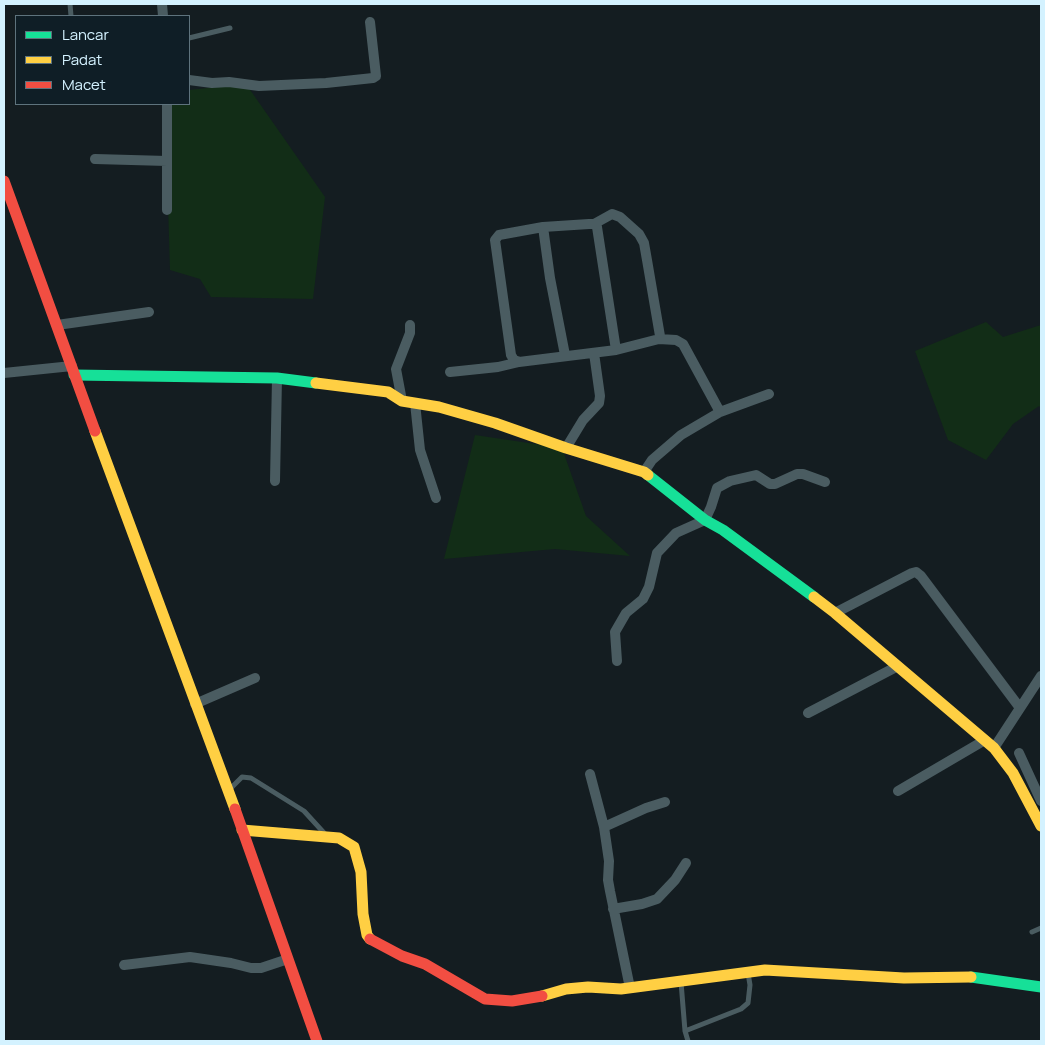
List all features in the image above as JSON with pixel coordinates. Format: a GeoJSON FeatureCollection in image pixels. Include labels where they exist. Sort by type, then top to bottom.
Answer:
{"type":"FeatureCollection","features":[{"type":"Feature","properties":{"kind":"street"},"geometry":{"type":"LineString","coordinates":[[190,80],[260,86],[326,83],[373,78],[376,76],[376,70],[370,22]]}},
{"type":"Feature","properties":{"kind":"street"},"geometry":{"type":"LineString","coordinates":[[167,105],[167,210]]}},
{"type":"Feature","properties":{"kind":"street"},"geometry":{"type":"LineString","coordinates":[[94,159],[167,160]]}},
{"type":"Feature","properties":{"kind":"street"},"geometry":{"type":"LineString","coordinates":[[4,181],[9,208],[57,325],[228,790],[317,1041]]}},
{"type":"Feature","properties":{"kind":"street"},"geometry":{"type":"LineString","coordinates":[[519,362],[514,360],[511,355],[495,240],[500,235],[543,227],[594,224],[612,214],[631,225],[644,243],[659,339]]}},
{"type":"Feature","properties":{"kind":"street"},"geometry":{"type":"LineString","coordinates":[[594,224],[597,227],[616,350]]}},
{"type":"Feature","properties":{"kind":"street"},"geometry":{"type":"LineString","coordinates":[[543,227],[550,278],[565,355]]}},
{"type":"Feature","properties":{"kind":"street"},"geometry":{"type":"LineString","coordinates":[[57,325],[149,312]]}},
{"type":"Feature","properties":{"kind":"street"},"geometry":{"type":"LineString","coordinates":[[402,401],[396,368],[410,333],[410,325]]}},
{"type":"Feature","properties":{"kind":"street"},"geometry":{"type":"LineString","coordinates":[[450,372],[498,367],[565,355],[616,350],[659,339],[676,340],[683,344],[689,353],[720,412]]}},
{"type":"Feature","properties":{"kind":"street"},"geometry":{"type":"LineString","coordinates":[[566,448],[583,420],[599,403],[600,396],[594,353]]}},
{"type":"Feature","properties":{"kind":"street"},"geometry":{"type":"LineString","coordinates":[[4,373],[73,371],[277,378],[388,392],[402,401],[439,407],[495,423],[566,448],[644,472],[705,520],[723,530],[835,613],[990,744],[1014,773],[1041,826]]}},
{"type":"Feature","properties":{"kind":"street"},"geometry":{"type":"LineString","coordinates":[[274,481],[278,410],[277,378]]}},
{"type":"Feature","properties":{"kind":"street"},"geometry":{"type":"LineString","coordinates":[[644,472],[652,460],[681,435],[720,412],[769,394]]}},
{"type":"Feature","properties":{"kind":"street"},"geometry":{"type":"LineString","coordinates":[[415,403],[420,450],[436,498]]}},
{"type":"Feature","properties":{"kind":"street"},"geometry":{"type":"LineString","coordinates":[[617,661],[615,632],[626,613],[646,593],[657,553],[676,533],[705,520],[717,488],[730,480],[756,475],[770,484],[803,474],[825,482]]}},
{"type":"Feature","properties":{"kind":"street"},"geometry":{"type":"LineString","coordinates":[[835,613],[916,572],[921,576],[1020,708]]}},
{"type":"Feature","properties":{"kind":"street"},"geometry":{"type":"LineString","coordinates":[[808,713],[898,666]]}},
{"type":"Feature","properties":{"kind":"street"},"geometry":{"type":"LineString","coordinates":[[898,791],[990,744],[1020,708],[1041,676]]}},
{"type":"Feature","properties":{"kind":"street"},"geometry":{"type":"LineString","coordinates":[[195,704],[255,678]]}},
{"type":"Feature","properties":{"kind":"street"},"geometry":{"type":"LineString","coordinates":[[1019,753],[1041,801]]}},
{"type":"Feature","properties":{"kind":"street"},"geometry":{"type":"LineString","coordinates":[[590,774],[604,827],[609,861],[608,880],[630,988]]}},
{"type":"Feature","properties":{"kind":"street"},"geometry":{"type":"LineString","coordinates":[[604,827],[646,808],[665,802]]}},
{"type":"Feature","properties":{"kind":"street"},"geometry":{"type":"LineString","coordinates":[[243,833],[340,838],[354,847],[361,872],[363,914],[367,935],[371,941],[402,956],[425,964],[485,999],[512,1001],[588,986],[611,989],[630,988],[765,970],[904,978],[972,977],[1041,988]]}},
{"type":"Feature","properties":{"kind":"street"},"geometry":{"type":"LineString","coordinates":[[614,909],[657,899],[675,880],[686,863]]}},
{"type":"Feature","properties":{"kind":"street"},"geometry":{"type":"LineString","coordinates":[[124,966],[192,957],[251,968],[261,968],[288,959]]}},
{"type":"Feature","properties":{"kind":"lane"},"geometry":{"type":"LineString","coordinates":[[190,38],[230,28]]}},
{"type":"Feature","properties":{"kind":"lane"},"geometry":{"type":"LineString","coordinates":[[228,790],[242,777],[251,778],[304,811],[328,837]]}},
{"type":"Feature","properties":{"kind":"lane"},"geometry":{"type":"LineString","coordinates":[[1032,932],[1041,928]]}},
{"type":"Feature","properties":{"kind":"lane"},"geometry":{"type":"LineString","coordinates":[[685,1031],[741,1009],[748,1003],[750,986],[748,971]]}},
{"type":"Feature","properties":{"kind":"lane"},"geometry":{"type":"LineString","coordinates":[[681,980],[685,1031],[688,1041]]}},
{"type":"Feature","properties":{"kind":"green space"},"geometry":{"type":"Polygon","coordinates":[[[246,84],[325,197],[313,299],[211,297],[200,279],[170,270],[165,105],[190,105],[190,90],[246,84]]]}},
{"type":"Feature","properties":{"kind":"green space"},"geometry":{"type":"Polygon","coordinates":[[[986,322],[1003,337],[1041,325],[1041,408],[1039,406],[1013,424],[986,460],[948,440],[915,351],[986,322]]]}},
{"type":"Feature","properties":{"kind":"green space"},"geometry":{"type":"Polygon","coordinates":[[[475,435],[562,448],[586,516],[630,556],[555,549],[444,559],[475,435]]]}},
{"type":"Feature","properties":{"kind":"traffic: fast"},"geometry":{"type":"LineString","coordinates":[[74,375],[277,378],[316,383]]}},
{"type":"Feature","properties":{"kind":"traffic: fast"},"geometry":{"type":"LineString","coordinates":[[648,475],[705,520],[723,530],[814,597]]}},
{"type":"Feature","properties":{"kind":"traffic: fast"},"geometry":{"type":"LineString","coordinates":[[971,977],[1041,987]]}},
{"type":"Feature","properties":{"kind":"traffic: slow"},"geometry":{"type":"LineString","coordinates":[[316,383],[388,392],[402,401],[439,407],[495,423],[566,448],[644,472],[648,475]]}},
{"type":"Feature","properties":{"kind":"traffic: slow"},"geometry":{"type":"LineString","coordinates":[[95,431],[235,809]]}},
{"type":"Feature","properties":{"kind":"traffic: slow"},"geometry":{"type":"LineString","coordinates":[[814,597],[994,748],[1013,773],[1041,826]]}},
{"type":"Feature","properties":{"kind":"traffic: slow"},"geometry":{"type":"LineString","coordinates":[[242,830],[339,838],[354,847],[361,872],[363,914],[367,935],[370,939]]}},
{"type":"Feature","properties":{"kind":"traffic: slow"},"geometry":{"type":"LineString","coordinates":[[542,996],[566,989],[588,987],[621,989],[765,970],[904,978],[971,977]]}},
{"type":"Feature","properties":{"kind":"traffic: jam"},"geometry":{"type":"LineString","coordinates":[[4,181],[95,431]]}},
{"type":"Feature","properties":{"kind":"traffic: jam"},"geometry":{"type":"LineString","coordinates":[[235,809],[317,1041]]}},
{"type":"Feature","properties":{"kind":"traffic: jam"},"geometry":{"type":"LineString","coordinates":[[370,939],[402,956],[425,964],[485,999],[512,1001],[542,996]]}}]}
